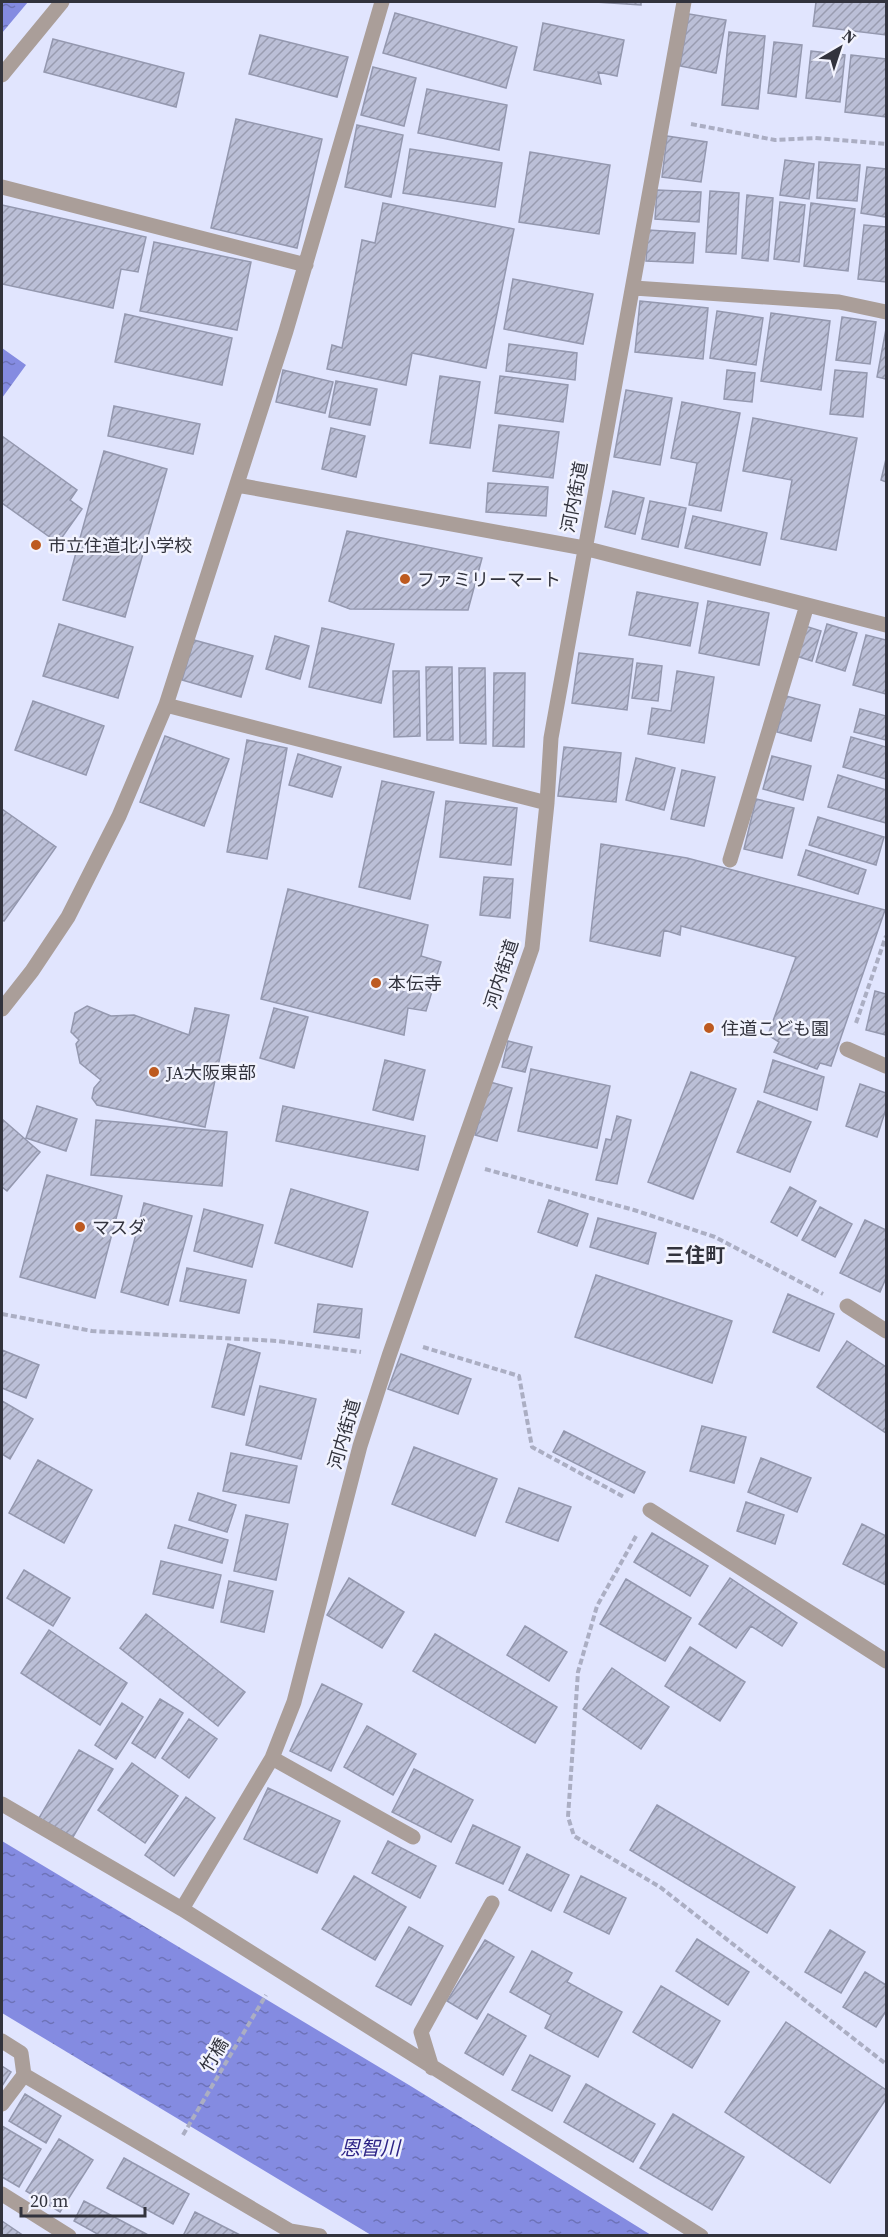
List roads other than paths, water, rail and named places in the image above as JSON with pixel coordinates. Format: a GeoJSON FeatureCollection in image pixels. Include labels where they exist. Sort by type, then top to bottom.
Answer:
{"type":"FeatureCollection","features":[{"type":"Feature","properties":{"kind":"street"},"geometry":{"type":"LineString","coordinates":[[2,75],[62,2]]}},
{"type":"Feature","properties":{"kind":"street"},"geometry":{"type":"LineString","coordinates":[[2,1008],[32,971],[68,916],[119,816],[166,705],[306,264],[382,2]]}},
{"type":"Feature","properties":{"kind":"street","name":"河内街道"},"geometry":{"type":"LineString","coordinates":[[182,1908],[272,1758],[294,1702],[360,1446],[388,1356],[532,948],[548,803],[551,738],[684,2]]}},
{"type":"Feature","properties":{"kind":"street"},"geometry":{"type":"LineString","coordinates":[[2,187],[306,264]]}},
{"type":"Feature","properties":{"kind":"street"},"geometry":{"type":"LineString","coordinates":[[634,288],[839,302],[886,312]]}},
{"type":"Feature","properties":{"kind":"street"},"geometry":{"type":"LineString","coordinates":[[237,485],[584,548],[886,625]]}},
{"type":"Feature","properties":{"kind":"street"},"geometry":{"type":"LineString","coordinates":[[730,860],[807,605]]}},
{"type":"Feature","properties":{"kind":"street"},"geometry":{"type":"LineString","coordinates":[[166,705],[548,803]]}},
{"type":"Feature","properties":{"kind":"street"},"geometry":{"type":"LineString","coordinates":[[847,1049],[886,1066]]}},
{"type":"Feature","properties":{"kind":"street"},"geometry":{"type":"LineString","coordinates":[[847,1306],[886,1331]]}},
{"type":"Feature","properties":{"kind":"street"},"geometry":{"type":"LineString","coordinates":[[650,1510],[886,1661]]}},
{"type":"Feature","properties":{"kind":"street"},"geometry":{"type":"LineString","coordinates":[[272,1758],[413,1837]]}},
{"type":"Feature","properties":{"kind":"street"},"geometry":{"type":"LineString","coordinates":[[2,1804],[182,1908],[701,2235]]}},
{"type":"Feature","properties":{"kind":"street"},"geometry":{"type":"LineString","coordinates":[[432,2067],[421,2032],[492,1903]]}},
{"type":"Feature","properties":{"kind":"street"},"geometry":{"type":"LineString","coordinates":[[2,2041],[21,2053],[24,2075],[2,2104]]}},
{"type":"Feature","properties":{"kind":"street"},"geometry":{"type":"LineString","coordinates":[[24,2075],[290,2232],[320,2235]]}},
{"type":"Feature","properties":{"kind":"street"},"geometry":{"type":"LineString","coordinates":[[2,2194],[69,2235]]}},
{"type":"Feature","properties":{"kind":"water"},"geometry":{"type":"Polygon","coordinates":[[[2,2],[28,2],[2,33],[2,2]]]}},
{"type":"Feature","properties":{"kind":"water"},"geometry":{"type":"Polygon","coordinates":[[[2,348],[26,365],[2,398],[2,348]]]}},
{"type":"Feature","properties":{"kind":"water","name":"恩智川"},"geometry":{"type":"Polygon","coordinates":[[[2,1841],[409,2085],[651,2235],[371,2235],[2,2013],[2,1841]]]}},
{"type":"Feature","properties":{"kind":"place","name":"市立住道北小学校"},"geometry":{"type":"Point","coordinates":[36,545]}},
{"type":"Feature","properties":{"kind":"place","name":"ファミリーマート"},"geometry":{"type":"Point","coordinates":[405,579]}},
{"type":"Feature","properties":{"kind":"place","name":"本伝寺"},"geometry":{"type":"Point","coordinates":[376,983]}},
{"type":"Feature","properties":{"kind":"place","name":"住道こども園"},"geometry":{"type":"Point","coordinates":[709,1028]}},
{"type":"Feature","properties":{"kind":"place","name":"JA大阪東部"},"geometry":{"type":"Point","coordinates":[154,1072]}},
{"type":"Feature","properties":{"kind":"place","name":"マスダ"},"geometry":{"type":"Point","coordinates":[80,1227]}},
{"type":"Feature","properties":{"kind":"district","name":"三住町"},"geometry":{"type":"Point","coordinates":[695,1255]}}]}
